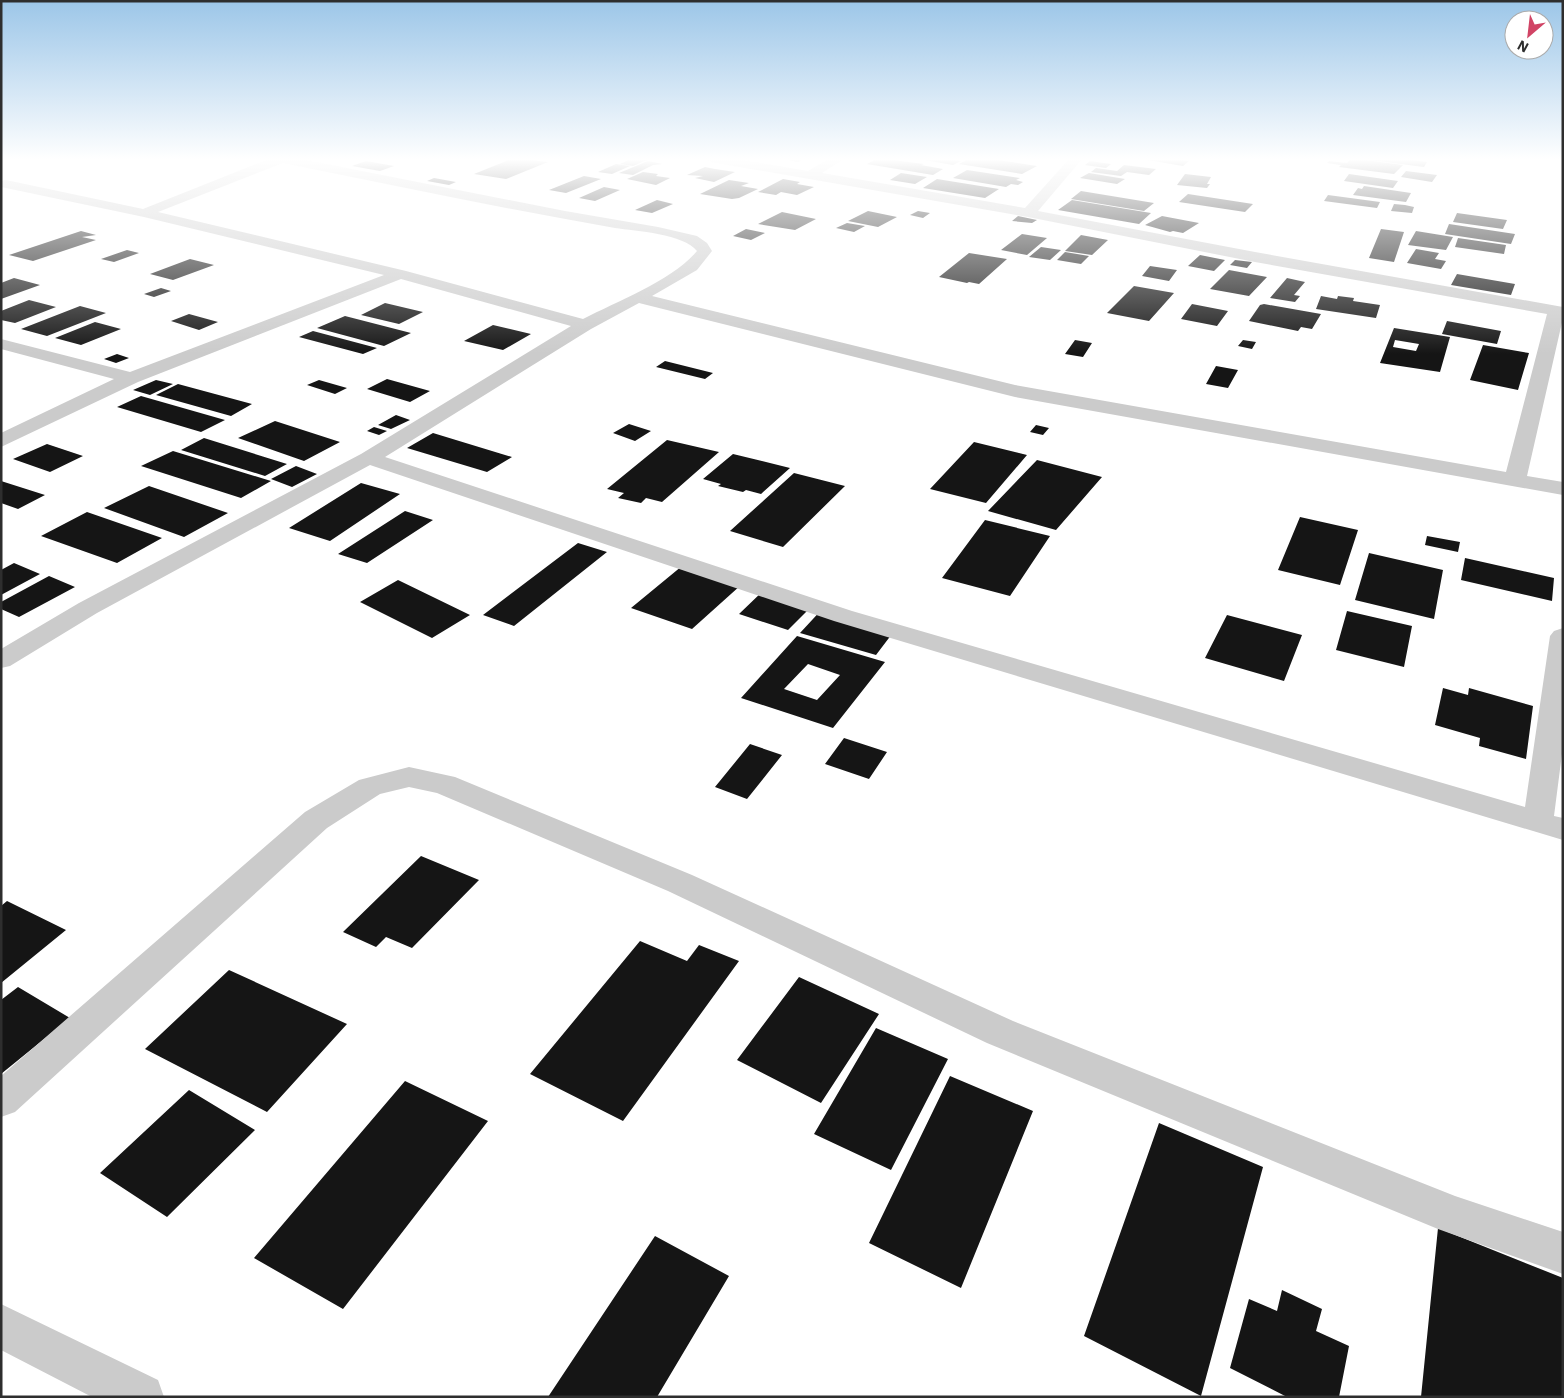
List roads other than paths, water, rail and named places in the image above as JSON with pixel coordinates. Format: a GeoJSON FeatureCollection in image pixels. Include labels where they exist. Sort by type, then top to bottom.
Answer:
{"type":"FeatureCollection","features":[{"type":"Feature","properties":{"kind":"street"},"geometry":{"type":"LineString","coordinates":[[187,223],[400,274],[585,325]]}},
{"type":"Feature","properties":{"kind":"street"},"geometry":{"type":"LineString","coordinates":[[1,660],[88,608],[368,458],[585,325],[639,298],[692,267],[705,251],[702,246],[692,239],[613,223]]}},
{"type":"Feature","properties":{"kind":"street"},"geometry":{"type":"LineString","coordinates":[[1081,223],[1559,312],[1515,480]]}},
{"type":"Feature","properties":{"kind":"street"},"geometry":{"type":"LineString","coordinates":[[1,441],[131,378],[400,274]]}},
{"type":"Feature","properties":{"kind":"street"},"geometry":{"type":"LineString","coordinates":[[639,298],[1015,391],[1563,489]]}},
{"type":"Feature","properties":{"kind":"street"},"geometry":{"type":"LineString","coordinates":[[1,344],[131,378]]}},
{"type":"Feature","properties":{"kind":"street"},"geometry":{"type":"LineString","coordinates":[[368,458],[843,616],[1550,826],[1563,636]]}},
{"type":"Feature","properties":{"kind":"street"},"geometry":{"type":"LineString","coordinates":[[1,1100],[316,820],[370,787],[409,777],[444,784],[680,883],[1000,1032],[1444,1212],[1563,1253]]}},
{"type":"Feature","properties":{"kind":"street"},"geometry":{"type":"LineString","coordinates":[[1,1326],[141,1397]]}}]}
